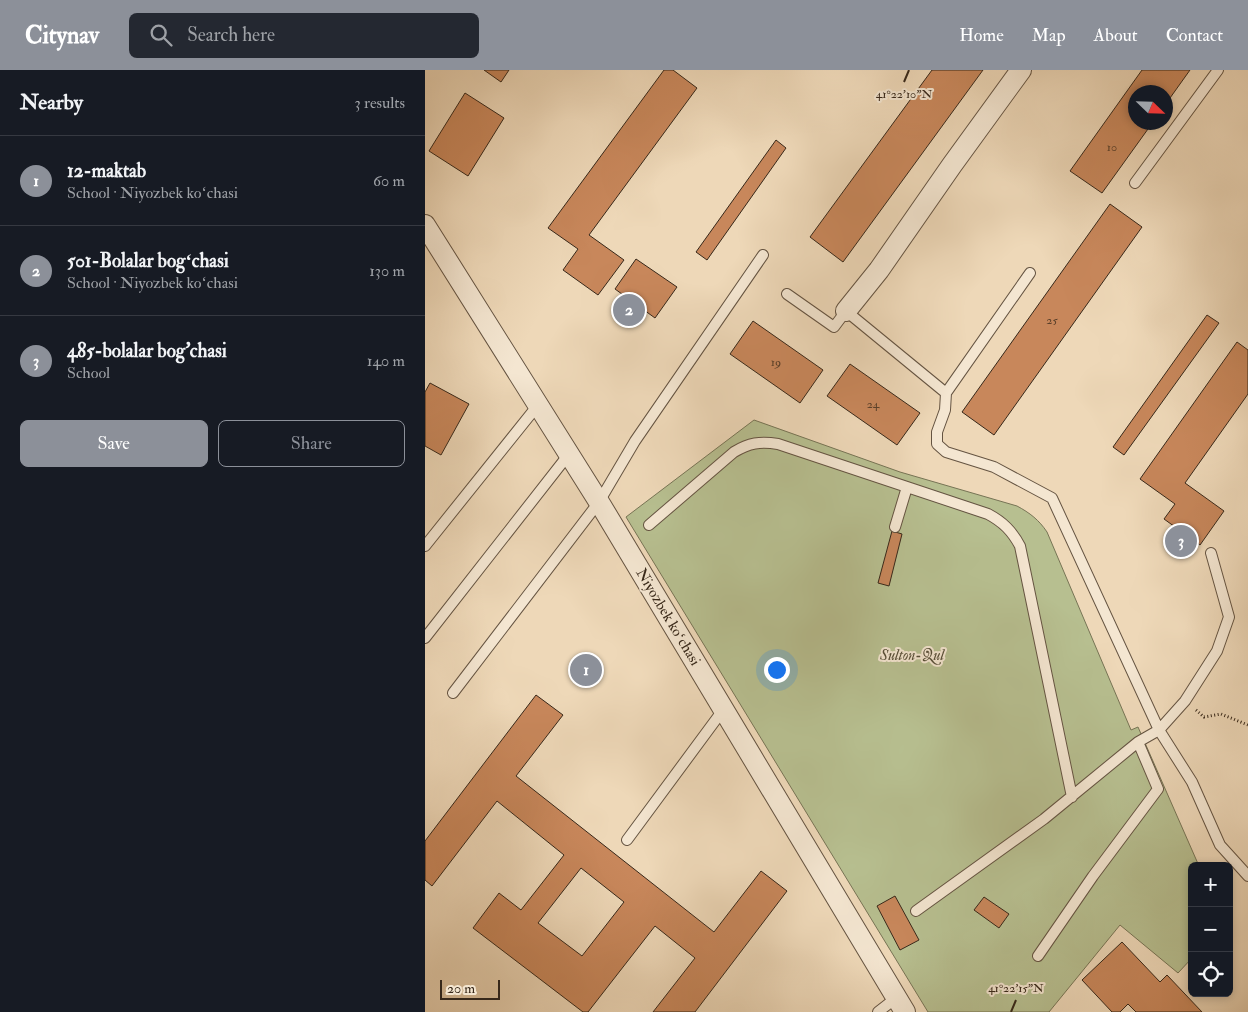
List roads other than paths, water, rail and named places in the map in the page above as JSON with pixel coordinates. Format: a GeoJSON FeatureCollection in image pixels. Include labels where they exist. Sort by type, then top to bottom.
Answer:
{"type":"FeatureCollection","features":[{"type":"Feature","properties":{"kind":"street"},"geometry":{"type":"LineString","coordinates":[[847,311],[879,270],[1021,70]]}},
{"type":"Feature","properties":{"kind":"street","name":"Niyozbek koʻchasi"},"geometry":{"type":"LineString","coordinates":[[425,226],[599,502],[900,1005]]}},
{"type":"Feature","properties":{"kind":"lane"},"geometry":{"type":"LineString","coordinates":[[1135,183],[1218,70]]}},
{"type":"Feature","properties":{"kind":"lane"},"geometry":{"type":"LineString","coordinates":[[453,693],[599,502],[635,442],[763,255]]}},
{"type":"Feature","properties":{"kind":"lane"},"geometry":{"type":"LineString","coordinates":[[1029,273],[946,393],[945,410],[937,432],[937,444],[946,452],[993,467],[1052,498],[1159,730],[1191,782],[1220,845],[1248,876]]}},
{"type":"Feature","properties":{"kind":"lane"},"geometry":{"type":"LineString","coordinates":[[787,294],[834,327],[847,311],[946,393]]}},
{"type":"Feature","properties":{"kind":"lane"},"geometry":{"type":"LineString","coordinates":[[425,546],[538,405]]}},
{"type":"Feature","properties":{"kind":"lane"},"geometry":{"type":"LineString","coordinates":[[649,525],[734,452],[745,445],[756,442],[778,444],[999,519],[1014,535],[1020,546],[1072,798]]}},
{"type":"Feature","properties":{"kind":"lane"},"geometry":{"type":"LineString","coordinates":[[425,638],[569,454]]}},
{"type":"Feature","properties":{"kind":"lane"},"geometry":{"type":"LineString","coordinates":[[895,527],[907,487]]}},
{"type":"Feature","properties":{"kind":"lane"},"geometry":{"type":"LineString","coordinates":[[916,910],[1072,798],[1137,742],[1159,730],[1185,701],[1217,651],[1229,617],[1211,554]]}},
{"type":"Feature","properties":{"kind":"lane"},"geometry":{"type":"LineString","coordinates":[[627,840],[723,710]]}},
{"type":"Feature","properties":{"kind":"lane"},"geometry":{"type":"LineString","coordinates":[[1037,956],[1093,876],[1158,789],[1137,742]]}},
{"type":"Feature","properties":{"kind":"lane"},"geometry":{"type":"LineString","coordinates":[[878,1012],[900,1005]]}},
{"type":"Feature","properties":{"kind":"place","name":"501-Bolalar bogʻchasi"},"geometry":{"type":"Point","coordinates":[629,310]}},
{"type":"Feature","properties":{"kind":"place","name":"485-bolalar bog'chasi"},"geometry":{"type":"Point","coordinates":[1181,541]}},
{"type":"Feature","properties":{"kind":"place","name":"12-maktab"},"geometry":{"type":"Point","coordinates":[586,670]}},
{"type":"Feature","properties":{"kind":"park label","name":"Sulton-Qul"},"geometry":{"type":"Point","coordinates":[912,655]}}]}
